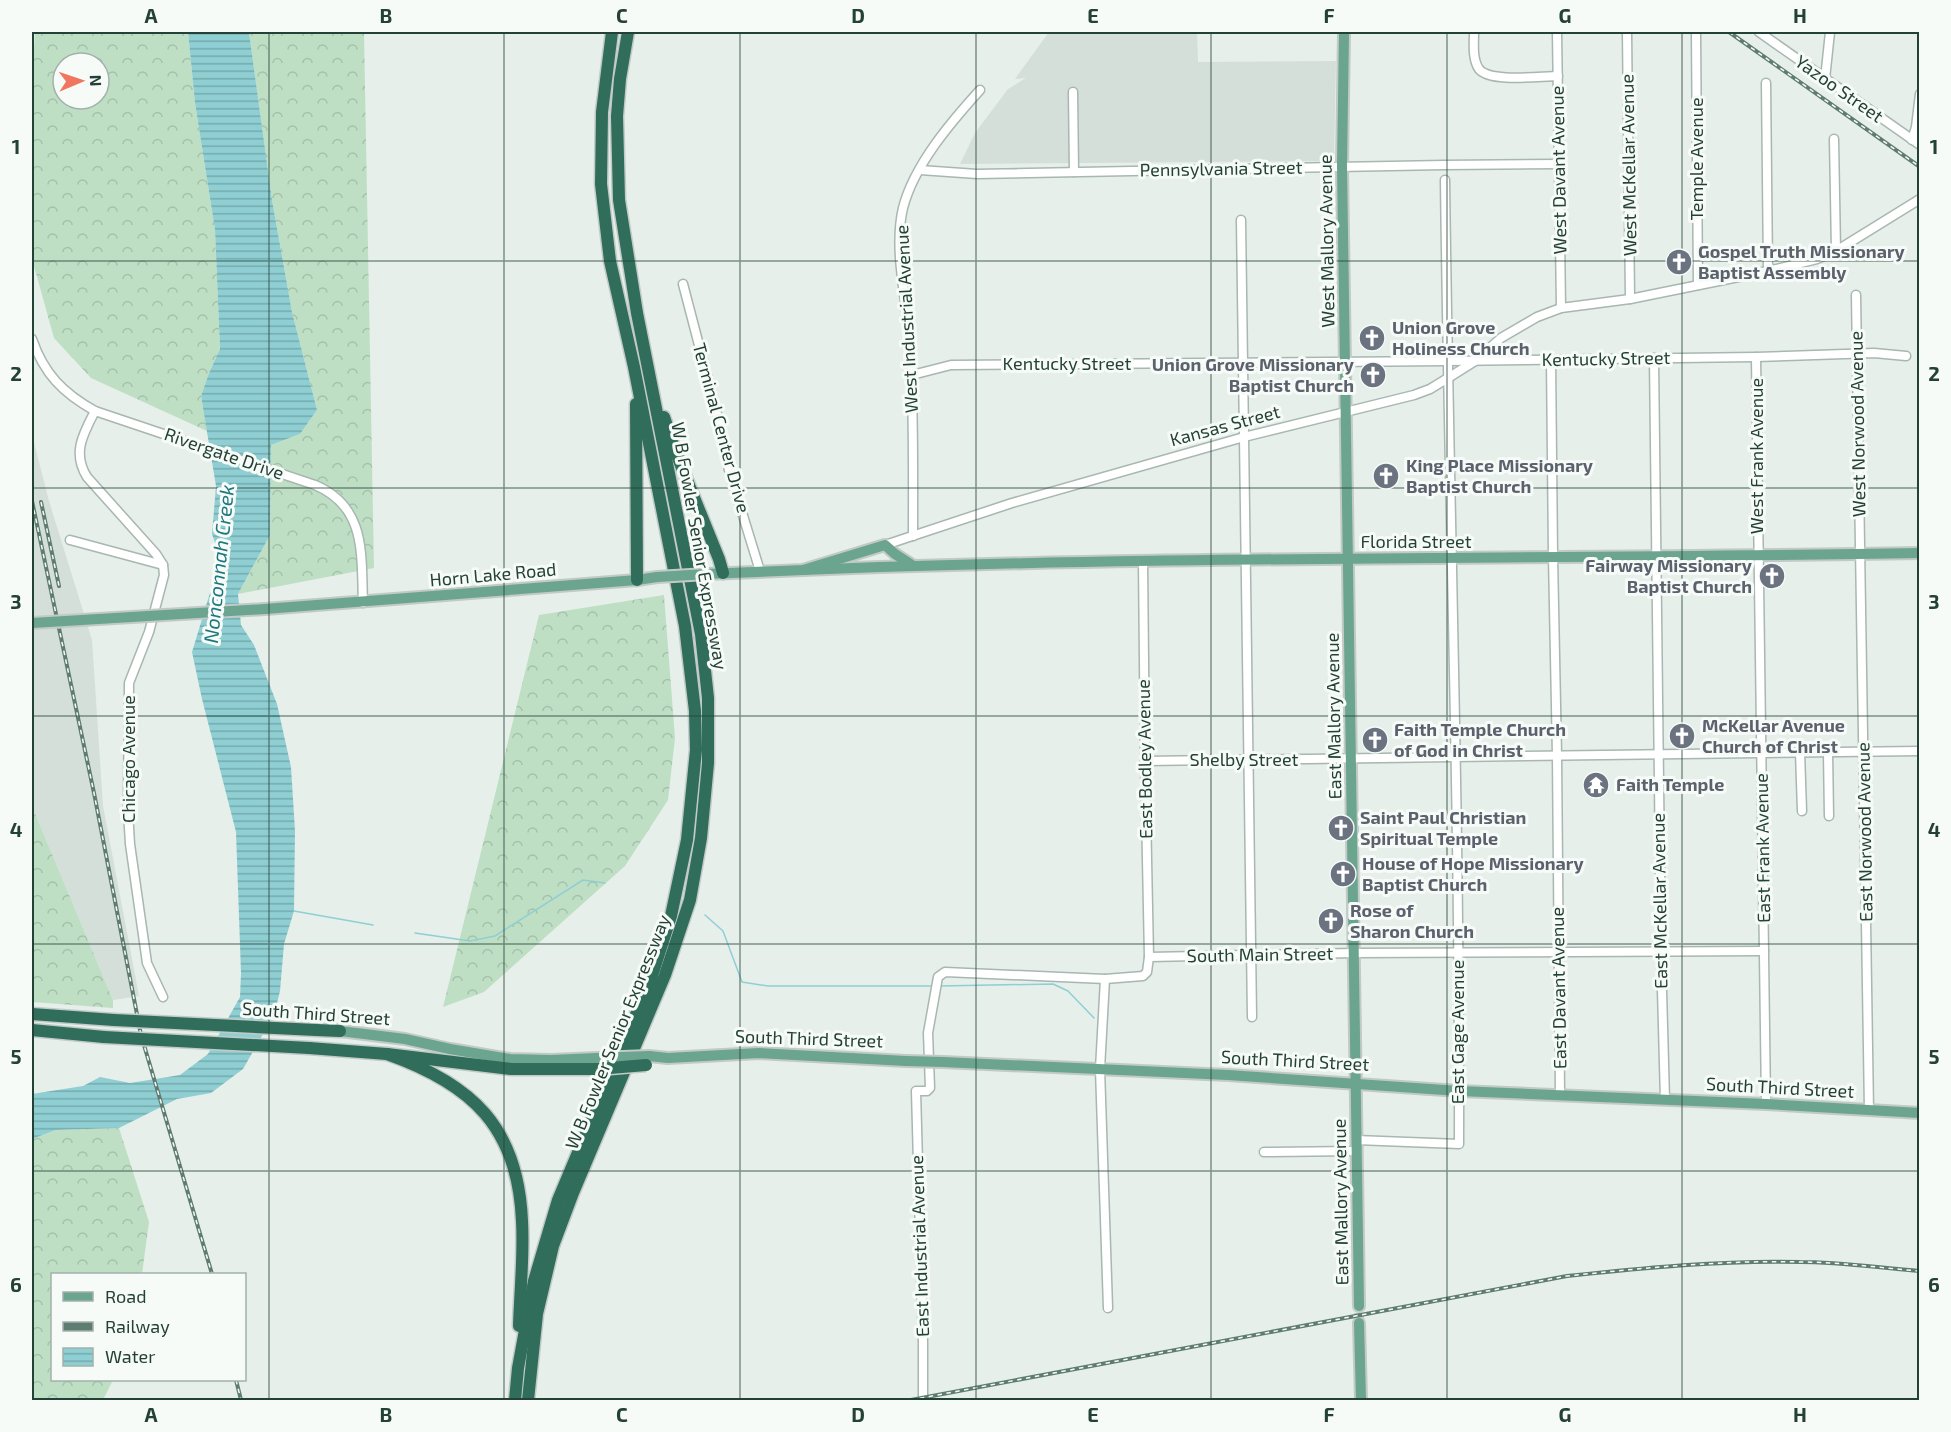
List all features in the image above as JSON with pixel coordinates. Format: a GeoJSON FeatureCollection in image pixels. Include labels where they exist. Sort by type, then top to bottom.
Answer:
{"type":"FeatureCollection","features":[{"type":"Feature","properties":{"kind":"highway","name":"W B Fowler Senior Expressway"},"geometry":{"type":"LineString","coordinates":[[515,1401],[518,1368],[534,1281],[558,1200],[651,979],[671,916],[687,840],[696,750],[691,665],[634,367],[610,261],[601,184],[602,112],[612,32]]}},
{"type":"Feature","properties":{"kind":"highway","name":"W B Fowler Senior Expressway"},"geometry":{"type":"LineString","coordinates":[[528,1401],[537,1314],[553,1246],[577,1182],[665,975],[690,900],[701,838],[708,763],[708,698],[701,634],[637,313],[619,200],[616,116],[628,32]]}},
{"type":"Feature","properties":{"kind":"highway"},"geometry":{"type":"LineString","coordinates":[[634,367],[637,438],[637,580]]}},
{"type":"Feature","properties":{"kind":"highway"},"geometry":{"type":"LineString","coordinates":[[648,367],[676,453],[723,573]]}},
{"type":"Feature","properties":{"kind":"highway","name":"South Third Street"},"geometry":{"type":"LineString","coordinates":[[32,1014],[340,1031]]}},
{"type":"Feature","properties":{"kind":"highway","name":"South Third Street"},"geometry":{"type":"LineString","coordinates":[[32,1030],[104,1037],[387,1054],[511,1069],[647,1060]]}},
{"type":"Feature","properties":{"kind":"highway"},"geometry":{"type":"LineString","coordinates":[[387,1054],[416,1064],[442,1077],[464,1092],[490,1119],[506,1144],[519,1185],[522,1222],[518,1368]]}},
{"type":"Feature","properties":{"kind":"main road","name":"West Mallory Avenue"},"geometry":{"type":"LineString","coordinates":[[1344,32],[1342,166],[1348,558]]}},
{"type":"Feature","properties":{"kind":"main road","name":"Kansas Street"},"geometry":{"type":"LineString","coordinates":[[723,573],[803,570],[885,545]]}},
{"type":"Feature","properties":{"kind":"main road"},"geometry":{"type":"LineString","coordinates":[[885,545],[913,566]]}},
{"type":"Feature","properties":{"kind":"main road","name":"Florida Street"},"geometry":{"type":"LineString","coordinates":[[803,570],[1348,558],[1453,559],[1920,553]]}},
{"type":"Feature","properties":{"kind":"main road","name":"East Mallory Avenue"},"geometry":{"type":"LineString","coordinates":[[1348,558],[1359,1305]]}},
{"type":"Feature","properties":{"kind":"main road","name":"Horn Lake Road"},"geometry":{"type":"LineString","coordinates":[[32,623],[363,603],[723,573]]}},
{"type":"Feature","properties":{"kind":"main road","name":"South Third Street"},"geometry":{"type":"LineString","coordinates":[[340,1031],[405,1039],[510,1059],[597,1064]]}},
{"type":"Feature","properties":{"kind":"main road","name":"South Third Street"},"geometry":{"type":"LineString","coordinates":[[647,1060],[759,1053],[1228,1075],[1459,1091],[1920,1113]]}},
{"type":"Feature","properties":{"kind":"main road"},"geometry":{"type":"LineString","coordinates":[[1359,1323],[1361,1401]]}},
{"type":"Feature","properties":{"kind":"street"},"geometry":{"type":"LineString","coordinates":[[1474,32],[1474,58],[1478,68],[1484,74],[1497,77],[1558,76]]}},
{"type":"Feature","properties":{"kind":"street","name":"West Davant Avenue"},"geometry":{"type":"LineString","coordinates":[[1557,32],[1561,308]]}},
{"type":"Feature","properties":{"kind":"street","name":"West McKellar Avenue"},"geometry":{"type":"LineString","coordinates":[[1627,32],[1630,299]]}},
{"type":"Feature","properties":{"kind":"street","name":"Yazoo Street"},"geometry":{"type":"LineString","coordinates":[[1759,32],[1916,143]]}},
{"type":"Feature","properties":{"kind":"street"},"geometry":{"type":"LineString","coordinates":[[1825,79],[1830,32]]}},
{"type":"Feature","properties":{"kind":"street","name":"Temple Avenue"},"geometry":{"type":"LineString","coordinates":[[1696,33],[1698,285]]}},
{"type":"Feature","properties":{"kind":"street"},"geometry":{"type":"LineString","coordinates":[[1766,83],[1768,271]]}},
{"type":"Feature","properties":{"kind":"street","name":"West Industrial Avenue"},"geometry":{"type":"LineString","coordinates":[[913,536],[912,375],[899,231],[903,206],[920,170],[947,126],[980,90]]}},
{"type":"Feature","properties":{"kind":"street"},"geometry":{"type":"LineString","coordinates":[[1073,92],[1074,172]]}},
{"type":"Feature","properties":{"kind":"street"},"geometry":{"type":"LineString","coordinates":[[1916,143],[1920,94]]}},
{"type":"Feature","properties":{"kind":"street"},"geometry":{"type":"LineString","coordinates":[[1834,139],[1836,251]]}},
{"type":"Feature","properties":{"kind":"street","name":"Pennsylvania Street"},"geometry":{"type":"LineString","coordinates":[[920,170],[977,174],[1559,164]]}},
{"type":"Feature","properties":{"kind":"street","name":"East Gage Avenue"},"geometry":{"type":"LineString","coordinates":[[1356,1145],[1459,1144],[1453,559],[1447,361],[1445,180]]}},
{"type":"Feature","properties":{"kind":"street","name":"Kansas Street"},"geometry":{"type":"LineString","coordinates":[[885,545],[1012,503],[1244,437],[1414,395],[1475,361],[1501,338],[1537,316],[1561,308],[1630,299],[1817,259],[1836,251],[1920,199]]}},
{"type":"Feature","properties":{"kind":"street"},"geometry":{"type":"LineString","coordinates":[[1241,220],[1252,1017]]}},
{"type":"Feature","properties":{"kind":"street","name":"Terminal Center Drive"},"geometry":{"type":"LineString","coordinates":[[683,285],[729,470],[760,571]]}},
{"type":"Feature","properties":{"kind":"street","name":"West Norwood Avenue"},"geometry":{"type":"LineString","coordinates":[[1856,295],[1861,554]]}},
{"type":"Feature","properties":{"kind":"street","name":"Rivergate Drive"},"geometry":{"type":"LineString","coordinates":[[32,339],[45,368],[58,385],[76,400],[95,411],[290,476],[333,493],[347,507],[357,527],[363,603]]}},
{"type":"Feature","properties":{"kind":"street","name":"Kentucky Street"},"geometry":{"type":"LineString","coordinates":[[912,375],[951,365],[1475,361],[1874,353],[1906,356]]}},
{"type":"Feature","properties":{"kind":"street","name":"West Frank Avenue"},"geometry":{"type":"LineString","coordinates":[[1756,357],[1757,555]]}},
{"type":"Feature","properties":{"kind":"street"},"geometry":{"type":"LineString","coordinates":[[1654,358],[1657,557]]}},
{"type":"Feature","properties":{"kind":"street"},"geometry":{"type":"LineString","coordinates":[[1551,359],[1553,556]]}},
{"type":"Feature","properties":{"kind":"street"},"geometry":{"type":"LineString","coordinates":[[95,411],[82,439],[79,458],[81,467],[87,477],[163,565]]}},
{"type":"Feature","properties":{"kind":"street"},"geometry":{"type":"LineString","coordinates":[[70,540],[163,565]]}},
{"type":"Feature","properties":{"kind":"street","name":"East Norwood Avenue"},"geometry":{"type":"LineString","coordinates":[[1861,554],[1869,1111]]}},
{"type":"Feature","properties":{"kind":"street","name":"East Frank Avenue"},"geometry":{"type":"LineString","coordinates":[[1757,555],[1766,1104]]}},
{"type":"Feature","properties":{"kind":"street","name":"East Davant Avenue"},"geometry":{"type":"LineString","coordinates":[[1553,556],[1560,1095]]}},
{"type":"Feature","properties":{"kind":"street","name":"East McKellar Avenue"},"geometry":{"type":"LineString","coordinates":[[1657,557],[1658,754],[1665,1100]]}},
{"type":"Feature","properties":{"kind":"street","name":"East Bodley Avenue"},"geometry":{"type":"LineString","coordinates":[[1143,562],[1149,957]]}},
{"type":"Feature","properties":{"kind":"street","name":"Chicago Avenue"},"geometry":{"type":"LineString","coordinates":[[163,565],[164,575],[158,602],[129,684],[128,716],[130,844],[147,963],[163,997]]}},
{"type":"Feature","properties":{"kind":"street","name":"Shelby Street"},"geometry":{"type":"LineString","coordinates":[[1145,761],[1920,751]]}},
{"type":"Feature","properties":{"kind":"street"},"geometry":{"type":"LineString","coordinates":[[1800,752],[1802,811]]}},
{"type":"Feature","properties":{"kind":"street"},"geometry":{"type":"LineString","coordinates":[[1828,752],[1829,816]]}},
{"type":"Feature","properties":{"kind":"street","name":"South Main Street"},"geometry":{"type":"LineString","coordinates":[[1149,957],[1354,953],[1558,954],[1764,951]]}},
{"type":"Feature","properties":{"kind":"street"},"geometry":{"type":"LineString","coordinates":[[1108,1308],[1100,1069],[1105,979],[1143,976],[1147,972],[1149,957]]}},
{"type":"Feature","properties":{"kind":"street","name":"East Industrial Avenue"},"geometry":{"type":"LineString","coordinates":[[923,1401],[916,1091],[927,1092],[930,1088],[928,1033],[938,977],[945,972],[1105,979]]}},
{"type":"Feature","properties":{"kind":"street"},"geometry":{"type":"LineString","coordinates":[[1264,1152],[1356,1145]]}},
{"type":"Feature","properties":{"kind":"shaded area"},"geometry":{"type":"Polygon","coordinates":[[[1049,32],[1197,32],[1198,62],[1336,61],[1334,156],[1327,161],[960,164],[975,133],[1008,89],[1026,78],[1015,79],[1049,32]]]}},
{"type":"Feature","properties":{"kind":"shaded area"},"geometry":{"type":"Polygon","coordinates":[[[32,435],[49,501],[92,640],[103,806],[139,996],[113,1000],[32,806],[32,435]]]}},
{"type":"Feature","properties":{"kind":"green space"},"geometry":{"type":"Polygon","coordinates":[[[35,32],[188,32],[195,103],[215,230],[220,349],[201,396],[207,431],[91,378],[54,338],[32,259],[32,81],[35,32]]]}},
{"type":"Feature","properties":{"kind":"green space"},"geometry":{"type":"Polygon","coordinates":[[[249,32],[364,32],[374,568],[238,594],[270,535],[271,445],[300,434],[317,410],[292,312],[272,200],[249,32]]]}},
{"type":"Feature","properties":{"kind":"green space"},"geometry":{"type":"Polygon","coordinates":[[[664,595],[675,738],[668,800],[625,866],[484,992],[443,1007],[539,615],[664,595]]]}},
{"type":"Feature","properties":{"kind":"green space"},"geometry":{"type":"Polygon","coordinates":[[[32,806],[113,1000],[113,1008],[32,1002],[32,806]]]}},
{"type":"Feature","properties":{"kind":"green space"},"geometry":{"type":"Polygon","coordinates":[[[119,1128],[149,1222],[142,1273],[51,1273],[51,1381],[112,1381],[103,1400],[32,1400],[32,1139],[56,1130],[119,1128]]]}},
{"type":"Feature","properties":{"kind":"water"},"geometry":{"type":"Polygon","coordinates":[[[188,32],[249,32],[272,200],[292,312],[317,410],[300,434],[271,445],[270,535],[238,594],[241,625],[254,645],[277,704],[291,767],[295,831],[294,911],[284,944],[280,991],[274,1015],[243,1069],[211,1093],[177,1099],[119,1128],[56,1130],[32,1139],[32,1094],[83,1086],[100,1077],[130,1083],[180,1075],[208,1054],[240,997],[236,832],[192,652],[213,583],[223,566],[212,534],[216,486],[201,396],[220,349],[215,230],[195,103],[188,32]]]}},
{"type":"Feature","properties":{"kind":"waterway"},"geometry":{"type":"LineString","coordinates":[[415,933],[470,941],[495,936],[583,880],[605,883]]}},
{"type":"Feature","properties":{"kind":"waterway"},"geometry":{"type":"LineString","coordinates":[[294,911],[373,925]]}},
{"type":"Feature","properties":{"kind":"waterway"},"geometry":{"type":"LineString","coordinates":[[705,915],[723,931],[742,982],[768,986],[932,986]]}},
{"type":"Feature","properties":{"kind":"waterway"},"geometry":{"type":"LineString","coordinates":[[940,986],[1053,984],[1068,991],[1094,1018]]}},
{"type":"Feature","properties":{"kind":"tunnel"},"geometry":{"type":"LineString","coordinates":[[1359,1306],[1359,1323]]}},
{"type":"Feature","properties":{"kind":"railway"},"geometry":{"type":"LineString","coordinates":[[1729,32],[1920,167]]}},
{"type":"Feature","properties":{"kind":"railway"},"geometry":{"type":"LineString","coordinates":[[32,501],[94,793],[141,1035],[212,1273]]}},
{"type":"Feature","properties":{"kind":"railway"},"geometry":{"type":"LineString","coordinates":[[41,502],[59,586]]}},
{"type":"Feature","properties":{"kind":"railway"},"geometry":{"type":"LineString","coordinates":[[911,1400],[1567,1276],[1742,1262],[1830,1263],[1920,1271]]}},
{"type":"Feature","properties":{"kind":"railway"},"geometry":{"type":"LineString","coordinates":[[236,1381],[241,1400]]}},
{"type":"Feature","properties":{"kind":"place","name":"Gospel Truth Missionary Baptist Assembly"},"geometry":{"type":"Point","coordinates":[1679,262]}},
{"type":"Feature","properties":{"kind":"place","name":"Union Grove Holiness Church"},"geometry":{"type":"Point","coordinates":[1372,338]}},
{"type":"Feature","properties":{"kind":"place","name":"Union Grove Missionary Baptist Church"},"geometry":{"type":"Point","coordinates":[1373,375]}},
{"type":"Feature","properties":{"kind":"place","name":"King Place Missionary Baptist Church"},"geometry":{"type":"Point","coordinates":[1386,476]}},
{"type":"Feature","properties":{"kind":"place","name":"Fairway Missionary Baptist Church"},"geometry":{"type":"Point","coordinates":[1772,576]}},
{"type":"Feature","properties":{"kind":"place","name":"McKellar Avenue Church of Christ"},"geometry":{"type":"Point","coordinates":[1682,736]}},
{"type":"Feature","properties":{"kind":"place","name":"Faith Temple Church of God in Christ"},"geometry":{"type":"Point","coordinates":[1375,740]}},
{"type":"Feature","properties":{"kind":"place","name":"Faith Temple"},"geometry":{"type":"Point","coordinates":[1596,785]}},
{"type":"Feature","properties":{"kind":"place","name":"Saint Paul Christian Spiritual Temple"},"geometry":{"type":"Point","coordinates":[1341,828]}},
{"type":"Feature","properties":{"kind":"place","name":"House of Hope Missionary Baptist Church"},"geometry":{"type":"Point","coordinates":[1343,874]}},
{"type":"Feature","properties":{"kind":"place","name":"Rose of Sharon Church"},"geometry":{"type":"Point","coordinates":[1331,921]}},
{"type":"Feature","properties":{"kind":"water label","name":"Nonconnah Creek"},"geometry":{"type":"Point","coordinates":[219,564]}}]}
